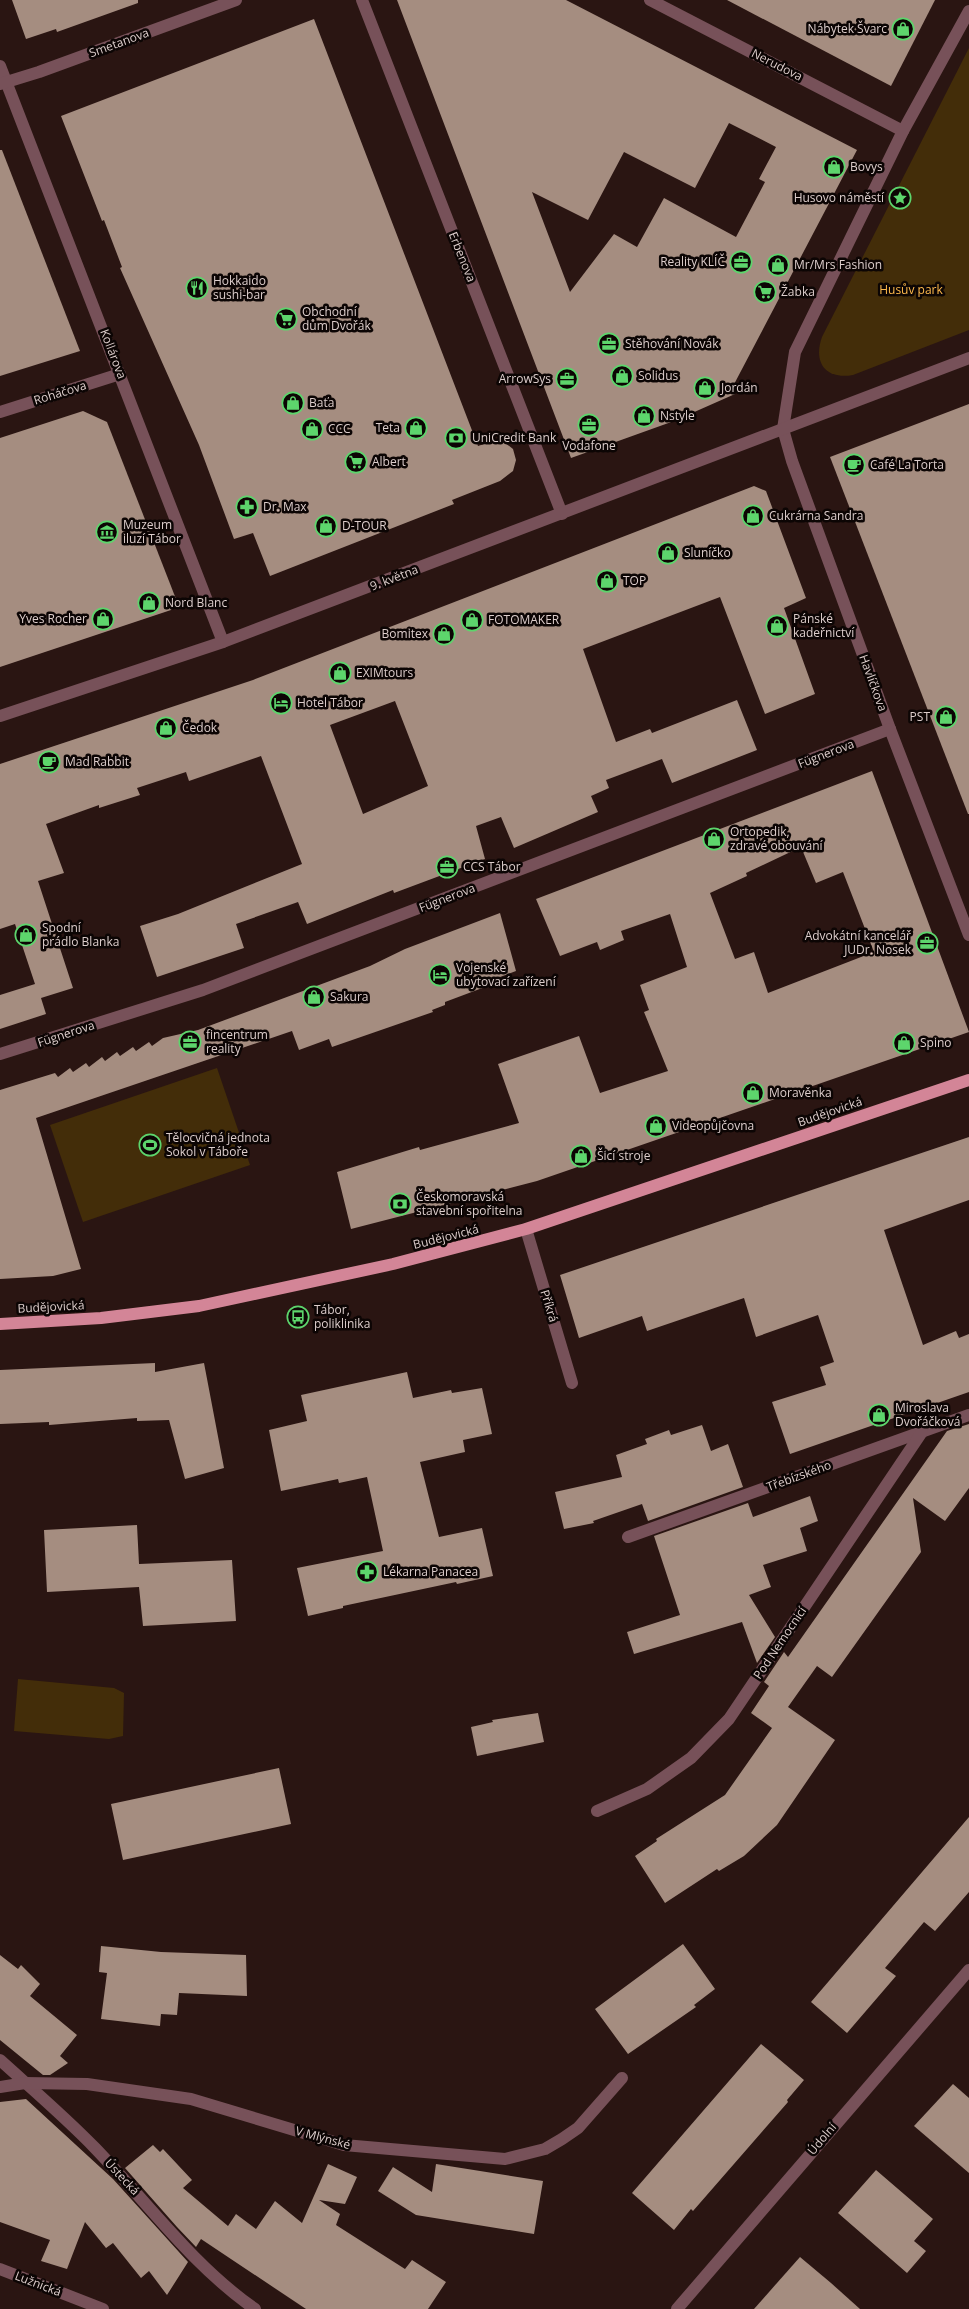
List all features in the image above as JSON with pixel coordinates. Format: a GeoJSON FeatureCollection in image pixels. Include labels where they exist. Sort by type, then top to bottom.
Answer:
{"type":"FeatureCollection","features":[{"type":"Feature","properties":{"kind":"main road","name":"Budějovická"},"geometry":{"type":"LineString","coordinates":[[0,1324],[101,1318],[199,1306],[393,1264],[526,1229],[969,1080]]}},
{"type":"Feature","properties":{"kind":"street","name":"Smetanova"},"geometry":{"type":"LineString","coordinates":[[3,83],[39,72],[236,0]]}},
{"type":"Feature","properties":{"kind":"street","name":"Erbenova"},"geometry":{"type":"LineString","coordinates":[[362,0],[562,514]]}},
{"type":"Feature","properties":{"kind":"street","name":"Nerudova"},"geometry":{"type":"LineString","coordinates":[[650,0],[904,131]]}},
{"type":"Feature","properties":{"kind":"street"},"geometry":{"type":"LineString","coordinates":[[969,11],[904,131],[795,352],[783,429],[969,358]]}},
{"type":"Feature","properties":{"kind":"street","name":"Kollárova"},"geometry":{"type":"LineString","coordinates":[[0,66],[3,83],[120,374],[223,642]]}},
{"type":"Feature","properties":{"kind":"street","name":"Roháčova"},"geometry":{"type":"LineString","coordinates":[[0,412],[120,374]]}},
{"type":"Feature","properties":{"kind":"street","name":"9. května"},"geometry":{"type":"LineString","coordinates":[[0,716],[223,642],[783,429]]}},
{"type":"Feature","properties":{"kind":"street","name":"Havlíčkova"},"geometry":{"type":"LineString","coordinates":[[783,429],[792,462],[890,729],[969,934]]}},
{"type":"Feature","properties":{"kind":"street","name":"Fügnerova"},"geometry":{"type":"LineString","coordinates":[[0,1054],[212,986],[890,729]]}},
{"type":"Feature","properties":{"kind":"street","name":"Příkrá"},"geometry":{"type":"LineString","coordinates":[[526,1229],[572,1383]]}},
{"type":"Feature","properties":{"kind":"street","name":"Třebízského"},"geometry":{"type":"LineString","coordinates":[[628,1537],[969,1415]]}},
{"type":"Feature","properties":{"kind":"street","name":"Pod Nemocnicí"},"geometry":{"type":"LineString","coordinates":[[597,1811],[647,1790],[691,1758],[728,1719],[922,1432]]}},
{"type":"Feature","properties":{"kind":"street","name":"Údolní"},"geometry":{"type":"LineString","coordinates":[[677,2309],[969,1970]]}},
{"type":"Feature","properties":{"kind":"street","name":"Ústecká"},"geometry":{"type":"LineString","coordinates":[[0,2060],[94,2147],[238,2304],[255,2309]]}},
{"type":"Feature","properties":{"kind":"street","name":"V Mlýnské"},"geometry":{"type":"LineString","coordinates":[[0,2087],[25,2083],[86,2084],[191,2100],[344,2145],[505,2159],[545,2149],[578,2128],[622,2078]]}},
{"type":"Feature","properties":{"kind":"street","name":"Lužnická"},"geometry":{"type":"LineString","coordinates":[[0,2269],[103,2309]]}},
{"type":"Feature","properties":{"kind":"green space","name":"Husův park"},"geometry":{"type":"Polygon","coordinates":[[[969,48],[969,330],[853,375],[835,375],[829,372],[820,361],[819,354],[822,337],[969,48]]]}},
{"type":"Feature","properties":{"kind":"green space","name":"Tělocvičná jednota Sokol v Táboře"},"geometry":{"type":"Polygon","coordinates":[[[217,1068],[250,1165],[83,1222],[50,1125],[217,1068]]]}},
{"type":"Feature","properties":{"kind":"green space"},"geometry":{"type":"Polygon","coordinates":[[[18,1679],[114,1688],[124,1693],[123,1736],[109,1739],[14,1731],[18,1679]]]}},
{"type":"Feature","properties":{"kind":"building"},"geometry":{"type":"Polygon","coordinates":[[[12,0],[138,0],[138,3],[57,32],[56,29],[26,39],[12,0]]]}},
{"type":"Feature","properties":{"kind":"building"},"geometry":{"type":"Polygon","coordinates":[[[397,0],[566,0],[857,150],[731,390],[735,394],[674,421],[571,458],[397,0]],[[729,123],[695,188],[624,152],[588,220],[532,192],[570,292],[614,234],[637,247],[664,198],[736,237],[765,182],[759,179],[776,147],[729,123]]]}},
{"type":"Feature","properties":{"kind":"building"},"geometry":{"type":"Polygon","coordinates":[[[727,0],[935,0],[891,86],[727,0]]]}},
{"type":"Feature","properties":{"kind":"building","name":"Obchodní dům Dvořák"},"geometry":{"type":"Polygon","coordinates":[[[314,19],[478,446],[493,441],[504,442],[513,449],[516,460],[513,471],[500,481],[452,500],[454,504],[270,576],[253,533],[234,539],[199,445],[120,268],[122,267],[104,220],[102,221],[61,116],[314,19]]]}},
{"type":"Feature","properties":{"kind":"building"},"geometry":{"type":"Polygon","coordinates":[[[0,150],[2,150],[80,351],[0,376],[0,150]]]}},
{"type":"Feature","properties":{"kind":"building"},"geometry":{"type":"Polygon","coordinates":[[[969,404],[969,814],[968,814],[830,457],[969,404]]]}},
{"type":"Feature","properties":{"kind":"building"},"geometry":{"type":"Polygon","coordinates":[[[83,411],[107,422],[176,599],[171,610],[0,667],[0,438],[83,411]]]}},
{"type":"Feature","properties":{"kind":"building"},"geometry":{"type":"Polygon","coordinates":[[[754,486],[766,491],[806,598],[784,608],[815,694],[765,714],[720,597],[583,649],[616,742],[650,729],[652,733],[737,700],[757,750],[672,783],[662,759],[606,780],[609,788],[591,796],[598,812],[514,848],[501,817],[476,826],[485,859],[394,893],[393,890],[307,924],[298,902],[236,924],[244,948],[157,977],[140,926],[178,914],[302,864],[261,756],[189,781],[186,772],[137,788],[140,795],[99,808],[99,805],[46,824],[64,873],[38,881],[73,988],[41,998],[46,1014],[0,1029],[0,995],[35,984],[15,924],[0,929],[0,764],[253,680],[754,486]],[[395,701],[330,725],[363,814],[428,786],[395,701]]]}},
{"type":"Feature","properties":{"kind":"building"},"geometry":{"type":"Polygon","coordinates":[[[872,771],[969,1032],[537,1181],[351,1229],[337,1172],[419,1147],[420,1150],[519,1123],[498,1064],[579,1036],[600,1093],[668,1071],[644,1012],[649,1010],[640,985],[687,967],[670,914],[621,931],[624,940],[600,950],[597,942],[560,956],[536,899],[872,771]],[[801,847],[746,873],[747,876],[710,893],[735,959],[754,952],[768,993],[874,952],[843,872],[816,883],[801,847]]]}},
{"type":"Feature","properties":{"kind":"building"},"geometry":{"type":"Polygon","coordinates":[[[500,913],[516,971],[500,977],[501,981],[445,1002],[445,1005],[432,1010],[433,1012],[332,1047],[329,1039],[299,1050],[292,1031],[36,1118],[81,1269],[53,1276],[0,1279],[0,1090],[55,1073],[58,1077],[70,1068],[73,1072],[86,1063],[89,1067],[102,1057],[105,1061],[117,1052],[120,1056],[133,1047],[136,1051],[149,1042],[152,1046],[163,1038],[198,1030],[370,966],[405,949],[500,913]]]}},
{"type":"Feature","properties":{"kind":"building"},"geometry":{"type":"Polygon","coordinates":[[[969,1137],[969,1200],[884,1230],[923,1345],[956,1331],[959,1338],[969,1334],[969,1392],[790,1454],[772,1402],[826,1385],[820,1367],[834,1362],[818,1315],[756,1337],[744,1298],[647,1331],[642,1316],[579,1338],[560,1275],[969,1137]]]}},
{"type":"Feature","properties":{"kind":"building"},"geometry":{"type":"Polygon","coordinates":[[[155,1363],[155,1372],[204,1363],[224,1468],[185,1479],[169,1420],[137,1421],[137,1418],[49,1425],[49,1422],[0,1424],[0,1370],[155,1363]]]}},
{"type":"Feature","properties":{"kind":"building"},"geometry":{"type":"Polygon","coordinates":[[[407,1372],[413,1398],[451,1390],[452,1393],[482,1388],[492,1434],[463,1440],[465,1452],[420,1462],[439,1537],[482,1528],[493,1576],[343,1606],[343,1608],[308,1616],[297,1568],[383,1551],[367,1477],[339,1483],[338,1479],[281,1491],[269,1430],[307,1421],[301,1395],[407,1372]]]}},
{"type":"Feature","properties":{"kind":"building"},"geometry":{"type":"Polygon","coordinates":[[[969,1424],[969,1488],[945,1521],[913,1498],[921,1552],[832,1677],[817,1666],[788,1707],[835,1740],[777,1825],[744,1856],[719,1871],[717,1869],[665,1903],[635,1856],[657,1841],[656,1839],[725,1795],[772,1728],[751,1713],[769,1686],[764,1682],[784,1652],[788,1657],[947,1431],[969,1424]]]}},
{"type":"Feature","properties":{"kind":"building"},"geometry":{"type":"Polygon","coordinates":[[[702,1425],[711,1451],[728,1444],[743,1487],[648,1521],[642,1504],[593,1521],[594,1523],[564,1529],[555,1492],[622,1477],[616,1455],[647,1444],[645,1439],[669,1430],[671,1435],[702,1425]]]}},
{"type":"Feature","properties":{"kind":"building"},"geometry":{"type":"Polygon","coordinates":[[[810,1496],[818,1521],[800,1528],[807,1551],[763,1565],[771,1587],[749,1595],[775,1637],[757,1663],[742,1622],[634,1654],[627,1632],[680,1615],[654,1536],[748,1503],[753,1517],[810,1496]]]}},
{"type":"Feature","properties":{"kind":"building"},"geometry":{"type":"Polygon","coordinates":[[[137,1525],[139,1564],[232,1560],[236,1621],[143,1626],[139,1587],[47,1592],[44,1530],[137,1525]]]}},
{"type":"Feature","properties":{"kind":"building"},"geometry":{"type":"Polygon","coordinates":[[[538,1713],[544,1742],[477,1756],[471,1727],[493,1722],[492,1720],[538,1713]]]}},
{"type":"Feature","properties":{"kind":"building"},"geometry":{"type":"Polygon","coordinates":[[[279,1768],[291,1824],[123,1860],[111,1804],[279,1768]]]}},
{"type":"Feature","properties":{"kind":"building"},"geometry":{"type":"Polygon","coordinates":[[[969,1817],[969,1892],[935,1931],[924,1922],[885,1968],[896,1976],[847,2033],[811,2002],[969,1817]]]}},
{"type":"Feature","properties":{"kind":"building"},"geometry":{"type":"Polygon","coordinates":[[[683,1944],[715,1989],[694,2005],[696,2007],[628,2054],[595,2009],[683,1944]]]}},
{"type":"Feature","properties":{"kind":"building"},"geometry":{"type":"Polygon","coordinates":[[[101,1946],[161,1952],[246,1955],[247,1996],[179,1993],[177,2015],[161,2014],[160,2026],[101,2019],[107,1973],[99,1972],[101,1946]]]}},
{"type":"Feature","properties":{"kind":"building"},"geometry":{"type":"Polygon","coordinates":[[[0,1955],[18,1969],[21,1965],[40,1984],[30,1996],[77,2035],[60,2056],[68,2063],[50,2075],[43,2075],[0,2040],[0,1955]]]}},
{"type":"Feature","properties":{"kind":"building"},"geometry":{"type":"Polygon","coordinates":[[[761,2044],[804,2080],[787,2100],[788,2102],[693,2211],[691,2209],[674,2230],[632,2193],[761,2044]]]}},
{"type":"Feature","properties":{"kind":"building"},"geometry":{"type":"Polygon","coordinates":[[[953,2084],[969,2098],[969,2173],[914,2126],[953,2084]]]}},
{"type":"Feature","properties":{"kind":"building"},"geometry":{"type":"Polygon","coordinates":[[[26,2099],[113,2179],[188,2262],[167,2295],[149,2271],[141,2278],[113,2243],[106,2248],[85,2222],[67,2269],[41,2261],[50,2240],[0,2222],[0,2102],[26,2099]]]}},
{"type":"Feature","properties":{"kind":"building"},"geometry":{"type":"Polygon","coordinates":[[[153,2145],[160,2152],[163,2149],[192,2180],[183,2188],[228,2226],[236,2214],[256,2229],[275,2201],[302,2223],[328,2164],[357,2177],[345,2204],[319,2200],[340,2214],[336,2225],[405,2269],[412,2260],[446,2282],[428,2309],[306,2309],[201,2239],[196,2247],[177,2227],[125,2168],[153,2145]]]}},
{"type":"Feature","properties":{"kind":"building"},"geometry":{"type":"Polygon","coordinates":[[[436,2164],[543,2181],[534,2234],[416,2215],[378,2191],[393,2167],[432,2192],[436,2164]]]}},
{"type":"Feature","properties":{"kind":"building"},"geometry":{"type":"Polygon","coordinates":[[[876,2170],[933,2219],[914,2241],[926,2251],[907,2273],[838,2213],[876,2170]]]}},
{"type":"Feature","properties":{"kind":"building"},"geometry":{"type":"Polygon","coordinates":[[[800,2257],[831,2283],[860,2309],[754,2309],[800,2257]]]}},
{"type":"Feature","properties":{"kind":"place","name":"Nábytek Švarc"},"geometry":{"type":"Point","coordinates":[903,29]}},
{"type":"Feature","properties":{"kind":"place","name":"Bovys"},"geometry":{"type":"Point","coordinates":[834,167]}},
{"type":"Feature","properties":{"kind":"place","name":"Husovo náměstí"},"geometry":{"type":"Point","coordinates":[900,198]}},
{"type":"Feature","properties":{"kind":"place","name":"Reality KLÍČ"},"geometry":{"type":"Point","coordinates":[741,262]}},
{"type":"Feature","properties":{"kind":"place","name":"Mr/Mrs Fashion"},"geometry":{"type":"Point","coordinates":[778,265]}},
{"type":"Feature","properties":{"kind":"place","name":"Hokkaido sushi-bar"},"geometry":{"type":"Point","coordinates":[197,288]}},
{"type":"Feature","properties":{"kind":"place","name":"Žabka"},"geometry":{"type":"Point","coordinates":[765,292]}},
{"type":"Feature","properties":{"kind":"place","name":"Obchodní dům Dvořák"},"geometry":{"type":"Point","coordinates":[286,319]}},
{"type":"Feature","properties":{"kind":"place","name":"Stěhování Novák"},"geometry":{"type":"Point","coordinates":[609,344]}},
{"type":"Feature","properties":{"kind":"place","name":"Solidus"},"geometry":{"type":"Point","coordinates":[622,376]}},
{"type":"Feature","properties":{"kind":"place","name":"ArrowSys"},"geometry":{"type":"Point","coordinates":[567,379]}},
{"type":"Feature","properties":{"kind":"place","name":"Jordán"},"geometry":{"type":"Point","coordinates":[705,388]}},
{"type":"Feature","properties":{"kind":"place","name":"Baťa"},"geometry":{"type":"Point","coordinates":[293,403]}},
{"type":"Feature","properties":{"kind":"place","name":"Nstyle"},"geometry":{"type":"Point","coordinates":[644,416]}},
{"type":"Feature","properties":{"kind":"place","name":"Vodafone"},"geometry":{"type":"Point","coordinates":[589,425]}},
{"type":"Feature","properties":{"kind":"place","name":"Teta"},"geometry":{"type":"Point","coordinates":[416,428]}},
{"type":"Feature","properties":{"kind":"place","name":"CCC"},"geometry":{"type":"Point","coordinates":[312,429]}},
{"type":"Feature","properties":{"kind":"place","name":"UniCredit Bank"},"geometry":{"type":"Point","coordinates":[456,438]}},
{"type":"Feature","properties":{"kind":"place","name":"Albert"},"geometry":{"type":"Point","coordinates":[356,462]}},
{"type":"Feature","properties":{"kind":"place","name":"Café La Torta"},"geometry":{"type":"Point","coordinates":[854,465]}},
{"type":"Feature","properties":{"kind":"place","name":"Dr. Max"},"geometry":{"type":"Point","coordinates":[247,507]}},
{"type":"Feature","properties":{"kind":"place","name":"Cukrárna Sandra"},"geometry":{"type":"Point","coordinates":[753,516]}},
{"type":"Feature","properties":{"kind":"place","name":"D-TOUR"},"geometry":{"type":"Point","coordinates":[326,526]}},
{"type":"Feature","properties":{"kind":"place","name":"Muzeum iluzí Tábor"},"geometry":{"type":"Point","coordinates":[107,532]}},
{"type":"Feature","properties":{"kind":"place","name":"Sluníčko"},"geometry":{"type":"Point","coordinates":[668,553]}},
{"type":"Feature","properties":{"kind":"place","name":"TOP"},"geometry":{"type":"Point","coordinates":[607,581]}},
{"type":"Feature","properties":{"kind":"place","name":"Nord Blanc"},"geometry":{"type":"Point","coordinates":[149,603]}},
{"type":"Feature","properties":{"kind":"place","name":"Yves Rocher"},"geometry":{"type":"Point","coordinates":[103,619]}},
{"type":"Feature","properties":{"kind":"place","name":"FOTOMAKER"},"geometry":{"type":"Point","coordinates":[472,620]}},
{"type":"Feature","properties":{"kind":"place","name":"Pánské kadeřnictví"},"geometry":{"type":"Point","coordinates":[777,626]}},
{"type":"Feature","properties":{"kind":"place","name":"Bomitex"},"geometry":{"type":"Point","coordinates":[444,634]}},
{"type":"Feature","properties":{"kind":"place","name":"EXIMtours"},"geometry":{"type":"Point","coordinates":[340,673]}},
{"type":"Feature","properties":{"kind":"place","name":"Hotel Tábor"},"geometry":{"type":"Point","coordinates":[281,703]}},
{"type":"Feature","properties":{"kind":"place","name":"PST"},"geometry":{"type":"Point","coordinates":[946,717]}},
{"type":"Feature","properties":{"kind":"place","name":"Čedok"},"geometry":{"type":"Point","coordinates":[166,728]}},
{"type":"Feature","properties":{"kind":"place","name":"Mad Rabbit"},"geometry":{"type":"Point","coordinates":[49,762]}},
{"type":"Feature","properties":{"kind":"place","name":"Ortopedik, zdravé obouvání"},"geometry":{"type":"Point","coordinates":[714,839]}},
{"type":"Feature","properties":{"kind":"place","name":"CCS Tábor"},"geometry":{"type":"Point","coordinates":[447,867]}},
{"type":"Feature","properties":{"kind":"place","name":"Spodní prádlo Blanka"},"geometry":{"type":"Point","coordinates":[26,935]}},
{"type":"Feature","properties":{"kind":"place","name":"Advokátní kancelář JUDr. Nosek"},"geometry":{"type":"Point","coordinates":[927,943]}},
{"type":"Feature","properties":{"kind":"place","name":"Vojenské ubytovací zařízení"},"geometry":{"type":"Point","coordinates":[440,975]}},
{"type":"Feature","properties":{"kind":"place","name":"Sakura"},"geometry":{"type":"Point","coordinates":[314,997]}},
{"type":"Feature","properties":{"kind":"place","name":"fincentrum reality"},"geometry":{"type":"Point","coordinates":[190,1042]}},
{"type":"Feature","properties":{"kind":"place","name":"Spino"},"geometry":{"type":"Point","coordinates":[904,1043]}},
{"type":"Feature","properties":{"kind":"place","name":"Moravěnka"},"geometry":{"type":"Point","coordinates":[753,1093]}},
{"type":"Feature","properties":{"kind":"place","name":"Videopůjčovna"},"geometry":{"type":"Point","coordinates":[656,1126]}},
{"type":"Feature","properties":{"kind":"place","name":"Tělocvičná jednota Sokol v Táboře"},"geometry":{"type":"Point","coordinates":[150,1145]}},
{"type":"Feature","properties":{"kind":"place","name":"Šicí stroje"},"geometry":{"type":"Point","coordinates":[581,1156]}},
{"type":"Feature","properties":{"kind":"place","name":"Českomoravská stavební spořitelna"},"geometry":{"type":"Point","coordinates":[400,1204]}},
{"type":"Feature","properties":{"kind":"place","name":"Tábor, poliklinika"},"geometry":{"type":"Point","coordinates":[298,1317]}},
{"type":"Feature","properties":{"kind":"place","name":"Miroslava Dvořáčková"},"geometry":{"type":"Point","coordinates":[879,1415]}},
{"type":"Feature","properties":{"kind":"place","name":"Lékarna Panacea"},"geometry":{"type":"Point","coordinates":[367,1572]}}]}
